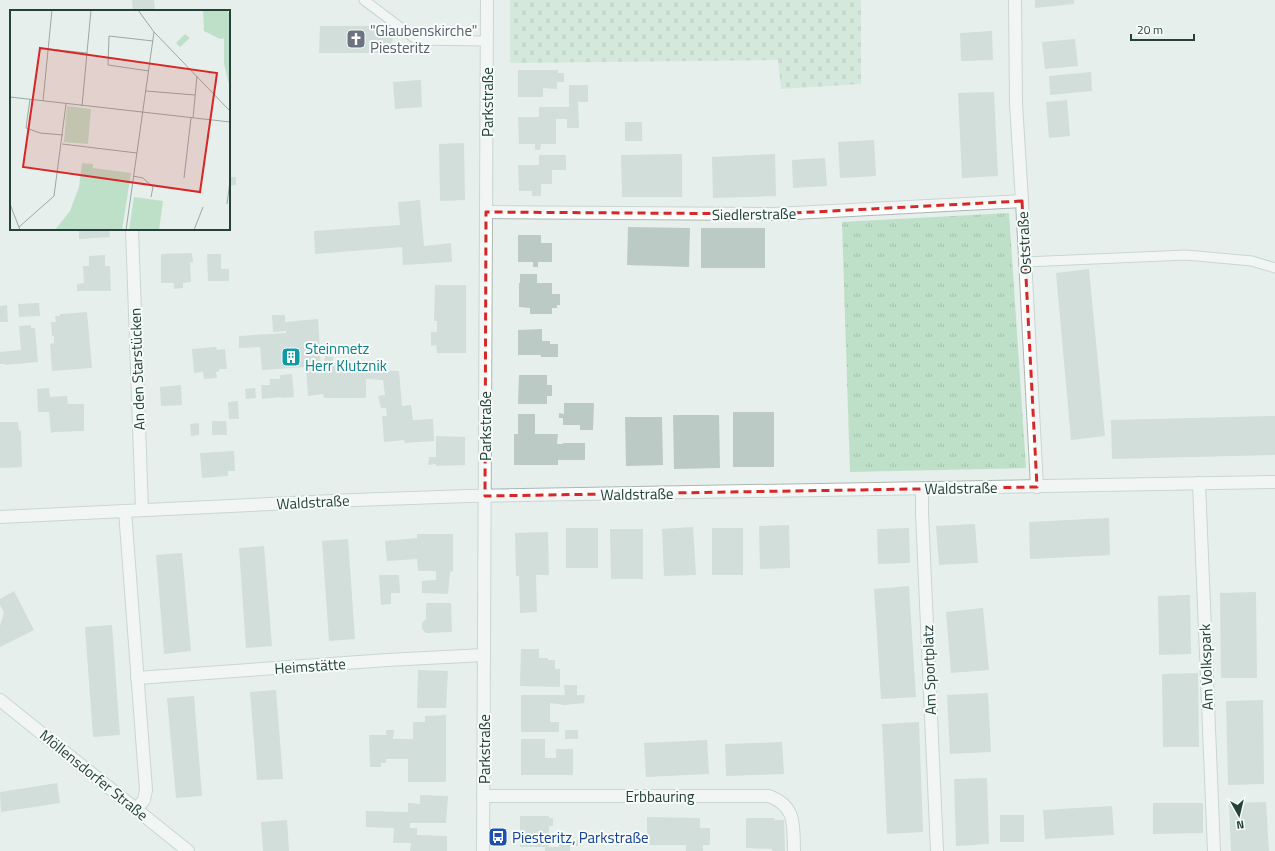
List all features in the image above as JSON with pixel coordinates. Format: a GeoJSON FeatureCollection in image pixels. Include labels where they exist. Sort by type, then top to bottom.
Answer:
{"type":"FeatureCollection","features":[{"type":"Feature","properties":{"kind":"street","name":"Parkstraße"},"geometry":{"type":"LineString","coordinates":[[483,851],[487,0]]}},
{"type":"Feature","properties":{"kind":"street","name":"Oststraße"},"geometry":{"type":"LineString","coordinates":[[1015,0],[1016,104],[1037,487]]}},
{"type":"Feature","properties":{"kind":"street","name":"Siedlerstraße"},"geometry":{"type":"LineString","coordinates":[[486,212],[755,215],[1022,201]]}},
{"type":"Feature","properties":{"kind":"street","name":"An den Starstücken"},"geometry":{"type":"LineString","coordinates":[[132,230],[142,510]]}},
{"type":"Feature","properties":{"kind":"street","name":"Waldstraße"},"geometry":{"type":"LineString","coordinates":[[0,517],[346,500],[485,496],[1275,482]]}},
{"type":"Feature","properties":{"kind":"street","name":"Am Volkspark"},"geometry":{"type":"LineString","coordinates":[[1199,483],[1214,851]]}},
{"type":"Feature","properties":{"kind":"street","name":"Am Sportplatz"},"geometry":{"type":"LineString","coordinates":[[922,489],[936,851]]}},
{"type":"Feature","properties":{"kind":"street"},"geometry":{"type":"LineString","coordinates":[[125,511],[136,678],[146,790],[144,800],[136,809]]}},
{"type":"Feature","properties":{"kind":"street","name":"Heimstätte"},"geometry":{"type":"LineString","coordinates":[[136,678],[387,660],[484,655]]}},
{"type":"Feature","properties":{"kind":"street","name":"Möllensdorfer Straße"},"geometry":{"type":"LineString","coordinates":[[0,700],[188,851]]}},
{"type":"Feature","properties":{"kind":"street","name":"Erbbauring"},"geometry":{"type":"LineString","coordinates":[[484,796],[770,796],[785,805],[790,812],[793,820],[794,851]]}},
{"type":"Feature","properties":{"kind":"lane"},"geometry":{"type":"LineString","coordinates":[[364,0],[417,40],[487,41]]}},
{"type":"Feature","properties":{"kind":"lane"},"geometry":{"type":"LineString","coordinates":[[1025,262],[1186,255],[1252,261],[1275,268]]}},
{"type":"Feature","properties":{"kind":"highlighted area"},"geometry":{"type":"Polygon","coordinates":[[[1022,201],[1037,487],[485,496],[486,212],[775,214],[1022,201]]]}},
{"type":"Feature","properties":{"kind":"green space"},"geometry":{"type":"Polygon","coordinates":[[[510,0],[861,0],[861,84],[781,89],[778,60],[510,63],[510,0]]]}},
{"type":"Feature","properties":{"kind":"green space"},"geometry":{"type":"Polygon","coordinates":[[[1009,213],[1026,468],[850,472],[842,222],[1009,213]]]}},
{"type":"Feature","properties":{"kind":"building"},"geometry":{"type":"Polygon","coordinates":[[[132,0],[154,0],[155,10],[133,10],[132,0]]]}},
{"type":"Feature","properties":{"kind":"building"},"geometry":{"type":"Polygon","coordinates":[[[1035,0],[1074,0],[1074,4],[1035,8],[1035,0]]]}},
{"type":"Feature","properties":{"kind":"building","name":"\"Glaubenskirche\" Piesteritz"},"geometry":{"type":"Polygon","coordinates":[[[320,26],[393,26],[392,53],[319,53],[320,26]]]}},
{"type":"Feature","properties":{"kind":"building"},"geometry":{"type":"Polygon","coordinates":[[[992,31],[993,60],[961,61],[960,33],[992,31]]]}},
{"type":"Feature","properties":{"kind":"building"},"geometry":{"type":"Polygon","coordinates":[[[1075,39],[1078,66],[1045,69],[1042,42],[1075,39]]]}},
{"type":"Feature","properties":{"kind":"building"},"geometry":{"type":"Polygon","coordinates":[[[518,70],[558,70],[558,73],[564,73],[564,82],[557,82],[557,89],[543,88],[543,97],[518,97],[518,70]]]}},
{"type":"Feature","properties":{"kind":"building"},"geometry":{"type":"Polygon","coordinates":[[[1091,72],[1092,91],[1050,95],[1049,76],[1091,72]]]}},
{"type":"Feature","properties":{"kind":"building"},"geometry":{"type":"Polygon","coordinates":[[[421,80],[422,107],[395,109],[393,82],[421,80]]]}},
{"type":"Feature","properties":{"kind":"building"},"geometry":{"type":"Polygon","coordinates":[[[569,85],[588,85],[588,102],[578,102],[579,128],[567,128],[567,119],[556,119],[556,144],[541,144],[540,150],[535,150],[535,144],[519,144],[518,117],[539,117],[539,107],[569,107],[569,85]]]}},
{"type":"Feature","properties":{"kind":"building"},"geometry":{"type":"Polygon","coordinates":[[[994,92],[998,176],[962,178],[958,93],[994,92]]]}},
{"type":"Feature","properties":{"kind":"building"},"geometry":{"type":"Polygon","coordinates":[[[1067,100],[1070,136],[1049,138],[1046,102],[1067,100]]]}},
{"type":"Feature","properties":{"kind":"building"},"geometry":{"type":"Polygon","coordinates":[[[625,122],[642,122],[642,141],[625,141],[625,122]]]}},
{"type":"Feature","properties":{"kind":"building"},"geometry":{"type":"Polygon","coordinates":[[[874,140],[876,176],[840,178],[838,142],[874,140]]]}},
{"type":"Feature","properties":{"kind":"building"},"geometry":{"type":"Polygon","coordinates":[[[464,143],[465,200],[440,201],[439,144],[464,143]]]}},
{"type":"Feature","properties":{"kind":"building"},"geometry":{"type":"Polygon","coordinates":[[[682,154],[682,197],[622,197],[621,155],[682,154]]]}},
{"type":"Feature","properties":{"kind":"building"},"geometry":{"type":"Polygon","coordinates":[[[775,154],[776,196],[713,198],[712,157],[775,154]]]}},
{"type":"Feature","properties":{"kind":"building"},"geometry":{"type":"Polygon","coordinates":[[[539,155],[566,155],[566,170],[552,170],[552,184],[541,184],[541,196],[532,196],[532,191],[519,191],[518,165],[539,165],[539,155]]]}},
{"type":"Feature","properties":{"kind":"building"},"geometry":{"type":"Polygon","coordinates":[[[825,158],[827,186],[793,188],[792,160],[825,158]]]}},
{"type":"Feature","properties":{"kind":"building"},"geometry":{"type":"Polygon","coordinates":[[[230,177],[236,177],[236,185],[230,186],[230,177]]]}},
{"type":"Feature","properties":{"kind":"building"},"geometry":{"type":"Polygon","coordinates":[[[420,200],[424,246],[451,243],[452,262],[403,265],[402,247],[315,254],[314,231],[400,225],[398,202],[420,200]]]}},
{"type":"Feature","properties":{"kind":"building"},"geometry":{"type":"Polygon","coordinates":[[[628,227],[690,228],[689,267],[627,265],[628,227]]]}},
{"type":"Feature","properties":{"kind":"building"},"geometry":{"type":"Polygon","coordinates":[[[701,228],[765,228],[765,268],[701,268],[701,228]]]}},
{"type":"Feature","properties":{"kind":"building"},"geometry":{"type":"Polygon","coordinates":[[[79,230],[109,230],[110,237],[79,239],[79,230]]]}},
{"type":"Feature","properties":{"kind":"building"},"geometry":{"type":"Polygon","coordinates":[[[518,235],[541,235],[541,243],[552,243],[552,262],[538,262],[538,267],[533,267],[533,262],[518,262],[518,235]]]}},
{"type":"Feature","properties":{"kind":"building"},"geometry":{"type":"Polygon","coordinates":[[[192,253],[193,262],[190,263],[191,282],[183,283],[183,288],[174,289],[174,283],[161,283],[161,254],[192,253]]]}},
{"type":"Feature","properties":{"kind":"building"},"geometry":{"type":"Polygon","coordinates":[[[207,254],[221,254],[221,269],[229,269],[229,281],[208,281],[207,254]]]}},
{"type":"Feature","properties":{"kind":"building"},"geometry":{"type":"Polygon","coordinates":[[[105,255],[105,266],[110,266],[111,291],[77,291],[77,284],[84,283],[83,266],[89,266],[89,256],[105,255]]]}},
{"type":"Feature","properties":{"kind":"building"},"geometry":{"type":"Polygon","coordinates":[[[1089,269],[1105,436],[1071,440],[1056,273],[1089,269]]]}},
{"type":"Feature","properties":{"kind":"building"},"geometry":{"type":"Polygon","coordinates":[[[520,274],[537,274],[537,283],[552,283],[552,294],[560,294],[560,305],[557,305],[557,308],[552,308],[552,314],[530,314],[530,308],[519,307],[520,274]]]}},
{"type":"Feature","properties":{"kind":"building"},"geometry":{"type":"Polygon","coordinates":[[[435,285],[466,285],[466,353],[437,353],[436,345],[431,346],[431,332],[437,332],[437,321],[434,321],[435,285]]]}},
{"type":"Feature","properties":{"kind":"building"},"geometry":{"type":"Polygon","coordinates":[[[39,303],[40,316],[19,317],[18,304],[39,303]]]}},
{"type":"Feature","properties":{"kind":"building"},"geometry":{"type":"Polygon","coordinates":[[[7,305],[8,322],[0,322],[0,306],[7,305]]]}},
{"type":"Feature","properties":{"kind":"building"},"geometry":{"type":"Polygon","coordinates":[[[87,312],[92,368],[52,371],[50,344],[54,343],[54,336],[52,336],[51,322],[56,322],[55,316],[60,316],[60,314],[87,312]]]}},
{"type":"Feature","properties":{"kind":"building"},"geometry":{"type":"Polygon","coordinates":[[[272,315],[285,315],[285,322],[318,319],[321,370],[323,370],[325,356],[333,357],[333,362],[345,363],[344,370],[399,371],[402,406],[411,405],[413,420],[433,419],[434,441],[405,443],[404,440],[384,442],[382,416],[387,416],[386,408],[381,408],[378,396],[385,395],[383,380],[366,379],[366,398],[324,398],[323,394],[308,396],[306,367],[262,370],[260,347],[239,348],[239,336],[286,333],[286,331],[273,332],[272,315]]]}},
{"type":"Feature","properties":{"kind":"building"},"geometry":{"type":"Polygon","coordinates":[[[31,325],[31,328],[35,328],[38,362],[5,365],[0,364],[0,352],[21,350],[19,326],[31,325]]]}},
{"type":"Feature","properties":{"kind":"building"},"geometry":{"type":"Polygon","coordinates":[[[542,329],[542,341],[550,341],[550,344],[558,344],[558,357],[518,355],[518,330],[542,329]]]}},
{"type":"Feature","properties":{"kind":"building"},"geometry":{"type":"Polygon","coordinates":[[[216,347],[217,350],[225,349],[227,369],[219,369],[219,372],[216,372],[217,378],[204,379],[203,372],[194,373],[192,349],[216,347]]]}},
{"type":"Feature","properties":{"kind":"building"},"geometry":{"type":"Polygon","coordinates":[[[292,374],[294,397],[262,399],[261,385],[270,385],[270,379],[280,379],[280,375],[292,374]]]}},
{"type":"Feature","properties":{"kind":"building"},"geometry":{"type":"Polygon","coordinates":[[[519,375],[547,375],[547,385],[552,385],[552,396],[547,396],[547,404],[518,404],[519,375]]]}},
{"type":"Feature","properties":{"kind":"building"},"geometry":{"type":"Polygon","coordinates":[[[181,385],[182,405],[161,406],[160,387],[181,385]]]}},
{"type":"Feature","properties":{"kind":"building"},"geometry":{"type":"Polygon","coordinates":[[[49,388],[50,397],[67,396],[68,404],[84,404],[84,431],[51,433],[49,412],[38,412],[37,389],[49,388]]]}},
{"type":"Feature","properties":{"kind":"building"},"geometry":{"type":"Polygon","coordinates":[[[255,388],[256,398],[246,399],[245,389],[255,388]]]}},
{"type":"Feature","properties":{"kind":"building"},"geometry":{"type":"Polygon","coordinates":[[[238,401],[239,419],[229,419],[228,402],[238,401]]]}},
{"type":"Feature","properties":{"kind":"building"},"geometry":{"type":"Polygon","coordinates":[[[564,403],[594,403],[593,430],[580,430],[580,425],[563,425],[563,418],[559,418],[559,413],[564,414],[564,403]]]}},
{"type":"Feature","properties":{"kind":"building"},"geometry":{"type":"Polygon","coordinates":[[[733,412],[774,412],[774,467],[733,467],[733,412]]]}},
{"type":"Feature","properties":{"kind":"building"},"geometry":{"type":"Polygon","coordinates":[[[518,414],[535,414],[535,434],[558,434],[557,444],[585,443],[585,460],[558,460],[558,465],[514,465],[514,434],[518,434],[518,414]]]}},
{"type":"Feature","properties":{"kind":"building"},"geometry":{"type":"Polygon","coordinates":[[[673,415],[719,415],[720,468],[674,469],[673,415]]]}},
{"type":"Feature","properties":{"kind":"building"},"geometry":{"type":"Polygon","coordinates":[[[1275,416],[1275,455],[1112,459],[1111,420],[1275,416]]]}},
{"type":"Feature","properties":{"kind":"building"},"geometry":{"type":"Polygon","coordinates":[[[625,417],[662,417],[663,465],[626,466],[625,417]]]}},
{"type":"Feature","properties":{"kind":"building"},"geometry":{"type":"Polygon","coordinates":[[[212,421],[226,421],[227,435],[212,435],[212,421]]]}},
{"type":"Feature","properties":{"kind":"building"},"geometry":{"type":"Polygon","coordinates":[[[0,422],[18,422],[19,431],[21,430],[22,467],[0,468],[0,422]]]}},
{"type":"Feature","properties":{"kind":"building"},"geometry":{"type":"Polygon","coordinates":[[[199,423],[199,435],[191,436],[190,424],[199,423]]]}},
{"type":"Feature","properties":{"kind":"building"},"geometry":{"type":"Polygon","coordinates":[[[436,436],[465,437],[465,465],[428,465],[429,457],[436,457],[436,436]]]}},
{"type":"Feature","properties":{"kind":"building"},"geometry":{"type":"Polygon","coordinates":[[[234,451],[235,471],[228,471],[228,476],[202,478],[200,453],[234,451]]]}},
{"type":"Feature","properties":{"kind":"building"},"geometry":{"type":"Polygon","coordinates":[[[1109,518],[1110,555],[1030,559],[1029,522],[1109,518]]]}},
{"type":"Feature","properties":{"kind":"building"},"geometry":{"type":"Polygon","coordinates":[[[975,524],[978,563],[939,565],[936,526],[975,524]]]}},
{"type":"Feature","properties":{"kind":"building"},"geometry":{"type":"Polygon","coordinates":[[[789,525],[790,568],[760,569],[759,526],[789,525]]]}},
{"type":"Feature","properties":{"kind":"building"},"geometry":{"type":"Polygon","coordinates":[[[693,527],[696,575],[664,576],[662,529],[693,527]]]}},
{"type":"Feature","properties":{"kind":"building"},"geometry":{"type":"Polygon","coordinates":[[[566,528],[598,528],[598,568],[566,568],[566,528]]]}},
{"type":"Feature","properties":{"kind":"building"},"geometry":{"type":"Polygon","coordinates":[[[712,528],[743,528],[743,575],[712,575],[712,528]]]}},
{"type":"Feature","properties":{"kind":"building"},"geometry":{"type":"Polygon","coordinates":[[[909,528],[910,563],[878,564],[877,529],[909,528]]]}},
{"type":"Feature","properties":{"kind":"building"},"geometry":{"type":"Polygon","coordinates":[[[610,529],[643,529],[643,579],[611,579],[610,529]]]}},
{"type":"Feature","properties":{"kind":"building"},"geometry":{"type":"Polygon","coordinates":[[[548,532],[549,575],[536,575],[537,612],[520,613],[519,576],[516,576],[515,533],[548,532]]]}},
{"type":"Feature","properties":{"kind":"building"},"geometry":{"type":"Polygon","coordinates":[[[417,534],[453,534],[453,571],[450,572],[448,594],[422,593],[422,581],[436,580],[436,571],[418,571],[417,559],[387,561],[385,541],[417,538],[417,534]]]}},
{"type":"Feature","properties":{"kind":"building"},"geometry":{"type":"Polygon","coordinates":[[[348,539],[355,639],[329,641],[322,541],[348,539]]]}},
{"type":"Feature","properties":{"kind":"building"},"geometry":{"type":"Polygon","coordinates":[[[264,546],[272,646],[246,648],[239,548],[264,546]]]}},
{"type":"Feature","properties":{"kind":"building"},"geometry":{"type":"Polygon","coordinates":[[[182,553],[191,651],[164,654],[156,555],[182,553]]]}},
{"type":"Feature","properties":{"kind":"building"},"geometry":{"type":"Polygon","coordinates":[[[379,575],[399,575],[400,593],[391,593],[391,604],[381,605],[379,575]]]}},
{"type":"Feature","properties":{"kind":"building"},"geometry":{"type":"Polygon","coordinates":[[[909,586],[916,697],[881,699],[874,589],[909,586]]]}},
{"type":"Feature","properties":{"kind":"building"},"geometry":{"type":"Polygon","coordinates":[[[14,591],[34,630],[0,647],[0,626],[4,613],[0,605],[0,599],[14,591]]]}},
{"type":"Feature","properties":{"kind":"building"},"geometry":{"type":"Polygon","coordinates":[[[1256,592],[1257,678],[1221,678],[1220,593],[1256,592]]]}},
{"type":"Feature","properties":{"kind":"building"},"geometry":{"type":"Polygon","coordinates":[[[1190,595],[1191,654],[1159,655],[1158,596],[1190,595]]]}},
{"type":"Feature","properties":{"kind":"building"},"geometry":{"type":"Polygon","coordinates":[[[426,603],[451,603],[452,632],[426,633],[422,629],[422,623],[426,619],[426,603]]]}},
{"type":"Feature","properties":{"kind":"building"},"geometry":{"type":"Polygon","coordinates":[[[983,608],[989,670],[951,673],[946,612],[983,608]]]}},
{"type":"Feature","properties":{"kind":"building"},"geometry":{"type":"Polygon","coordinates":[[[112,625],[120,735],[93,737],[85,627],[112,625]]]}},
{"type":"Feature","properties":{"kind":"building"},"geometry":{"type":"Polygon","coordinates":[[[521,649],[539,649],[539,658],[555,660],[555,669],[560,669],[560,687],[520,686],[521,649]]]}},
{"type":"Feature","properties":{"kind":"building"},"geometry":{"type":"Polygon","coordinates":[[[418,670],[448,671],[446,708],[417,708],[418,670]]]}},
{"type":"Feature","properties":{"kind":"building"},"geometry":{"type":"Polygon","coordinates":[[[1198,673],[1199,747],[1163,747],[1162,674],[1198,673]]]}},
{"type":"Feature","properties":{"kind":"building"},"geometry":{"type":"Polygon","coordinates":[[[564,685],[577,685],[577,695],[585,695],[584,703],[565,705],[550,703],[550,722],[559,722],[559,732],[521,732],[521,695],[565,695],[564,685]]]}},
{"type":"Feature","properties":{"kind":"building"},"geometry":{"type":"Polygon","coordinates":[[[276,690],[283,779],[257,780],[250,692],[276,690]]]}},
{"type":"Feature","properties":{"kind":"building"},"geometry":{"type":"Polygon","coordinates":[[[988,693],[991,752],[950,754],[947,695],[988,693]]]}},
{"type":"Feature","properties":{"kind":"building"},"geometry":{"type":"Polygon","coordinates":[[[194,696],[202,796],[176,798],[167,698],[194,696]]]}},
{"type":"Feature","properties":{"kind":"building"},"geometry":{"type":"Polygon","coordinates":[[[1263,700],[1264,784],[1228,785],[1226,701],[1263,700]]]}},
{"type":"Feature","properties":{"kind":"building"},"geometry":{"type":"Polygon","coordinates":[[[446,715],[446,782],[408,782],[408,759],[386,759],[386,763],[381,763],[381,767],[370,767],[369,735],[386,735],[386,730],[394,730],[393,739],[413,739],[413,722],[425,722],[425,716],[446,715]]]}},
{"type":"Feature","properties":{"kind":"building"},"geometry":{"type":"Polygon","coordinates":[[[919,722],[923,832],[887,834],[882,724],[919,722]]]}},
{"type":"Feature","properties":{"kind":"building"},"geometry":{"type":"Polygon","coordinates":[[[565,730],[578,730],[578,739],[565,739],[565,730]]]}},
{"type":"Feature","properties":{"kind":"building"},"geometry":{"type":"Polygon","coordinates":[[[521,739],[545,739],[545,758],[556,758],[556,749],[573,749],[573,775],[521,775],[521,739]]]}},
{"type":"Feature","properties":{"kind":"building"},"geometry":{"type":"Polygon","coordinates":[[[707,740],[709,774],[646,777],[644,743],[707,740]]]}},
{"type":"Feature","properties":{"kind":"building"},"geometry":{"type":"Polygon","coordinates":[[[782,742],[784,774],[726,776],[725,744],[782,742]]]}},
{"type":"Feature","properties":{"kind":"building"},"geometry":{"type":"Polygon","coordinates":[[[987,778],[989,844],[956,846],[954,779],[987,778]]]}},
{"type":"Feature","properties":{"kind":"building"},"geometry":{"type":"Polygon","coordinates":[[[57,783],[60,803],[1,812],[0,792],[57,783]]]}},
{"type":"Feature","properties":{"kind":"building"},"geometry":{"type":"Polygon","coordinates":[[[420,795],[448,796],[446,823],[410,823],[410,828],[417,828],[417,835],[447,836],[447,851],[410,851],[411,843],[393,843],[394,828],[366,827],[366,811],[408,812],[408,803],[420,804],[420,795]]]}},
{"type":"Feature","properties":{"kind":"building"},"geometry":{"type":"Polygon","coordinates":[[[1266,802],[1269,851],[1231,851],[1229,803],[1266,802]]]}},
{"type":"Feature","properties":{"kind":"building"},"geometry":{"type":"Polygon","coordinates":[[[1153,803],[1203,803],[1203,833],[1153,834],[1153,803]]]}},
{"type":"Feature","properties":{"kind":"building"},"geometry":{"type":"Polygon","coordinates":[[[1112,806],[1114,835],[1045,839],[1043,810],[1112,806]]]}},
{"type":"Feature","properties":{"kind":"building"},"geometry":{"type":"Polygon","coordinates":[[[1000,815],[1024,815],[1024,842],[1000,842],[1000,815]]]}},
{"type":"Feature","properties":{"kind":"building"},"geometry":{"type":"Polygon","coordinates":[[[520,816],[549,816],[549,818],[553,818],[553,826],[549,826],[549,847],[559,847],[559,840],[578,840],[578,846],[570,846],[570,851],[545,851],[545,847],[520,847],[520,816]]]}},
{"type":"Feature","properties":{"kind":"building"},"geometry":{"type":"Polygon","coordinates":[[[647,817],[700,818],[700,828],[710,828],[710,845],[703,845],[703,851],[686,851],[686,845],[647,845],[647,817]]]}},
{"type":"Feature","properties":{"kind":"building"},"geometry":{"type":"Polygon","coordinates":[[[746,818],[775,818],[774,820],[784,820],[785,851],[746,848],[746,818]]]}},
{"type":"Feature","properties":{"kind":"building"},"geometry":{"type":"Polygon","coordinates":[[[287,820],[289,851],[263,851],[261,822],[287,820]]]}},
{"type":"Feature","properties":{"kind":"place","name":"\"Glaubenskirche\" Piesteritz"},"geometry":{"type":"Point","coordinates":[356,39]}},
{"type":"Feature","properties":{"kind":"place","name":"Steinmetz Herr Klutznik"},"geometry":{"type":"Point","coordinates":[291,357]}},
{"type":"Feature","properties":{"kind":"place","name":"Piesteritz, Parkstraße"},"geometry":{"type":"Point","coordinates":[498,837]}}]}
